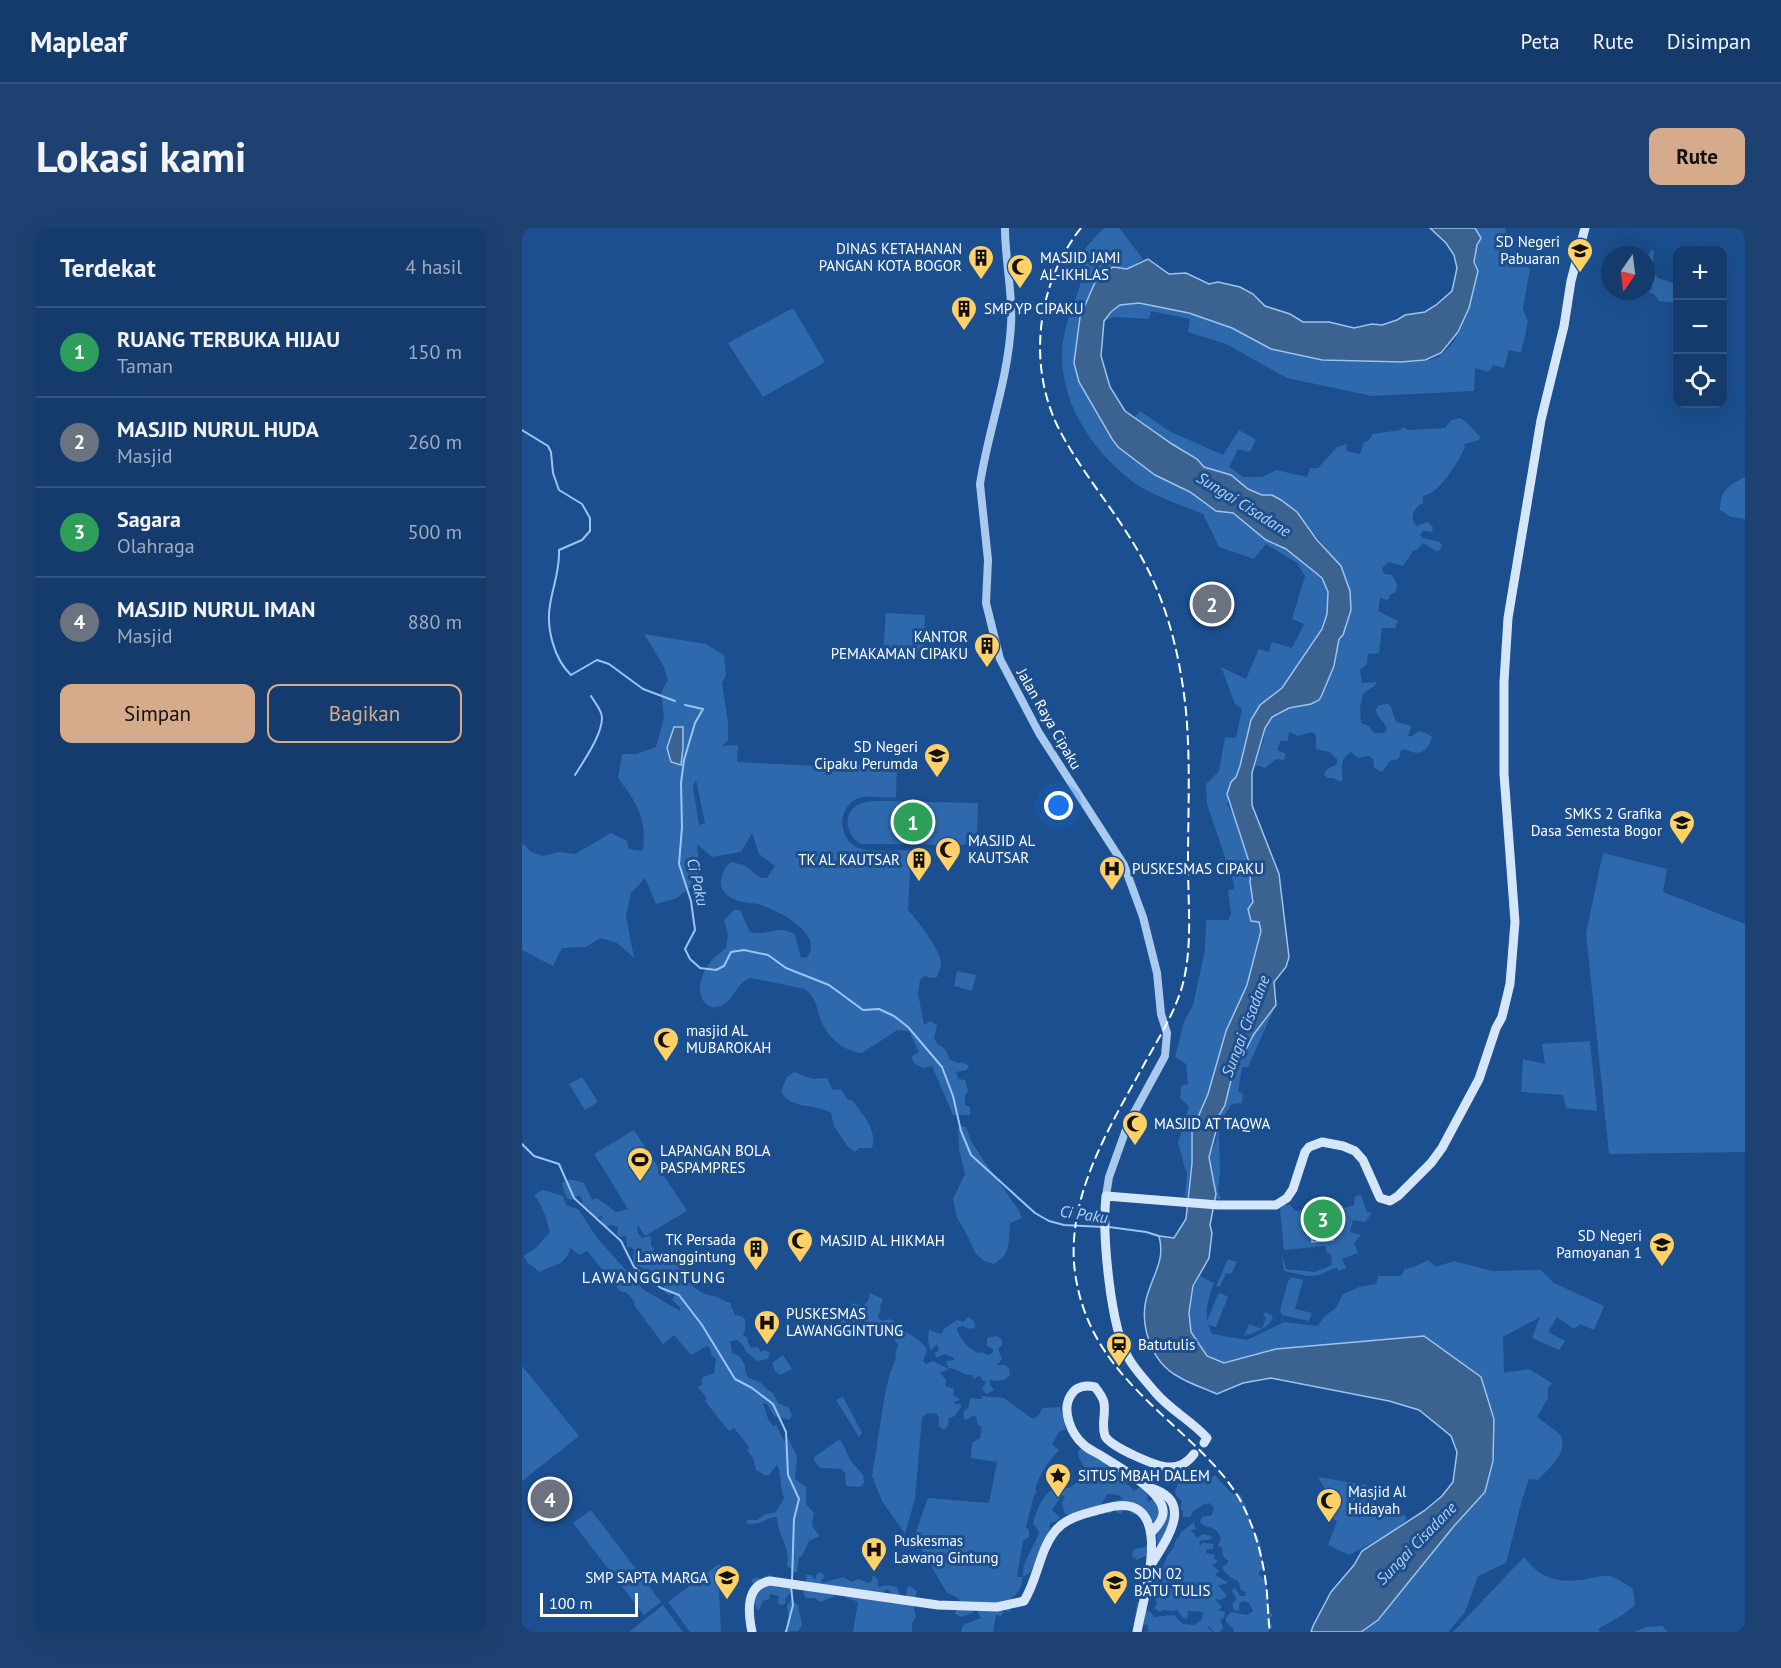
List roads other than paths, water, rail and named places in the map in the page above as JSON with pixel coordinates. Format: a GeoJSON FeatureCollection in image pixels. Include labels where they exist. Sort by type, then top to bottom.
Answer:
{"type":"FeatureCollection","features":[{"type":"Feature","properties":{"kind":"main road"},"geometry":{"type":"LineString","coordinates":[[1204,1443],[1207,1438],[1198,1428],[1155,1393],[1130,1360],[1123,1345],[1118,1329],[1105,1240],[1106,1196],[1218,1205],[1272,1205],[1284,1200],[1293,1189],[1305,1152],[1309,1147],[1322,1142],[1343,1146],[1358,1154],[1367,1166],[1380,1198],[1390,1201],[1431,1164],[1479,1079],[1502,1017],[1510,984],[1515,922],[1504,774],[1504,682],[1508,618],[1540,426],[1564,326],[1571,281],[1585,228]]}},
{"type":"Feature","properties":{"kind":"main road"},"geometry":{"type":"LineString","coordinates":[[1152,1532],[1161,1521],[1164,1512],[1157,1497],[1145,1486],[1084,1446],[1070,1423],[1067,1406],[1075,1390],[1092,1386],[1100,1393],[1104,1403],[1103,1421],[1106,1436],[1114,1445],[1155,1464],[1170,1467],[1188,1462],[1194,1454]]}},
{"type":"Feature","properties":{"kind":"main road"},"geometry":{"type":"LineString","coordinates":[[1145,1486],[1162,1491],[1169,1496],[1176,1509],[1166,1539],[1150,1567]]}},
{"type":"Feature","properties":{"kind":"main road"},"geometry":{"type":"LineString","coordinates":[[752,1632],[749,1609],[753,1593],[766,1581],[795,1583],[938,1605],[997,1607],[1024,1601],[1030,1592],[1046,1547],[1060,1526],[1076,1516],[1115,1506],[1129,1506],[1140,1511],[1146,1517],[1152,1532],[1150,1567],[1137,1632]]}},
{"type":"Feature","properties":{"kind":"street","name":"Jalan Raya Cipaku"},"geometry":{"type":"LineString","coordinates":[[1005,228],[1011,323],[1009,345],[1006,369],[980,484],[988,560],[986,603],[1000,659],[1007,675],[1039,733],[1124,865],[1148,934],[1157,973],[1161,1014],[1167,1033],[1166,1056],[1128,1125],[1110,1177],[1106,1196]]}},
{"type":"Feature","properties":{"kind":"water","name":"Sungai Cisadane"},"geometry":{"type":"Polygon","coordinates":[[[1430,228],[1475,228],[1481,238],[1477,245],[1474,262],[1478,271],[1469,308],[1458,332],[1441,353],[1425,360],[1401,362],[1322,360],[1271,349],[1232,328],[1189,313],[1139,303],[1120,305],[1104,321],[1101,356],[1110,387],[1125,411],[1197,459],[1204,467],[1231,475],[1248,489],[1262,495],[1272,495],[1297,512],[1317,540],[1341,566],[1350,591],[1351,610],[1343,635],[1339,639],[1334,666],[1321,697],[1311,704],[1289,708],[1272,717],[1265,728],[1252,773],[1252,805],[1279,874],[1289,957],[1286,967],[1274,982],[1276,1005],[1254,1034],[1232,1076],[1225,1105],[1216,1121],[1218,1124],[1209,1157],[1216,1194],[1210,1225],[1212,1233],[1209,1258],[1193,1286],[1189,1313],[1191,1332],[1207,1356],[1224,1363],[1276,1349],[1424,1336],[1481,1377],[1494,1419],[1493,1461],[1485,1492],[1454,1526],[1378,1620],[1361,1632],[1311,1632],[1331,1592],[1354,1565],[1362,1551],[1424,1511],[1442,1496],[1453,1482],[1457,1452],[1451,1436],[1419,1410],[1389,1401],[1271,1378],[1243,1383],[1217,1394],[1183,1379],[1161,1362],[1149,1340],[1145,1304],[1160,1258],[1159,1236],[1174,1238],[1186,1219],[1192,1163],[1192,1131],[1208,1094],[1226,1031],[1247,985],[1261,931],[1259,922],[1251,921],[1248,909],[1253,902],[1250,882],[1251,868],[1227,794],[1240,766],[1251,720],[1260,705],[1282,688],[1322,629],[1327,614],[1328,592],[1322,578],[1286,549],[1266,540],[1233,513],[1216,511],[1190,492],[1155,475],[1118,447],[1079,382],[1074,363],[1080,317],[1096,280],[1113,267],[1127,269],[1148,259],[1169,274],[1186,273],[1209,284],[1218,282],[1240,287],[1253,294],[1265,306],[1290,314],[1303,322],[1329,322],[1354,328],[1372,324],[1382,325],[1405,315],[1425,312],[1452,291],[1457,268],[1454,255],[1446,243],[1430,228]]]}},
{"type":"Feature","properties":{"kind":"water"},"geometry":{"type":"Polygon","coordinates":[[[674,727],[683,727],[681,765],[671,762],[667,748],[674,727]]]}},
{"type":"Feature","properties":{"kind":"water"},"geometry":{"type":"Polygon","coordinates":[[[1334,1209],[1336,1226],[1312,1228],[1310,1212],[1334,1209]]]}},
{"type":"Feature","properties":{"kind":"water"},"geometry":{"type":"Polygon","coordinates":[[[1332,1232],[1333,1240],[1312,1242],[1312,1234],[1332,1232]]]}},
{"type":"Feature","properties":{"kind":"waterway","name":"Ci Paku"},"geometry":{"type":"LineString","coordinates":[[522,430],[548,446],[559,490],[582,504],[590,518],[590,531],[582,540],[559,550],[549,623],[550,633],[560,661],[571,675],[597,660],[609,664],[643,689],[675,701]]}},
{"type":"Feature","properties":{"kind":"waterway"},"geometry":{"type":"LineString","coordinates":[[575,775],[601,727],[601,713],[591,696]]}},
{"type":"Feature","properties":{"kind":"waterway","name":"Ci Paku"},"geometry":{"type":"LineString","coordinates":[[685,705],[703,709],[695,723],[684,760],[681,783],[682,827],[679,864],[691,901],[695,930],[685,949],[690,959],[700,968],[716,970],[724,966],[731,952],[744,950],[768,955],[786,968],[829,985],[863,1010],[879,1009],[894,1016],[908,1027],[942,1067],[953,1096],[961,1131],[971,1155],[1035,1213],[1049,1221],[1064,1225],[1103,1227]]}},
{"type":"Feature","properties":{"kind":"waterway"},"geometry":{"type":"LineString","coordinates":[[522,1144],[534,1156],[559,1164],[574,1198],[621,1241],[634,1267],[661,1288],[679,1295],[702,1325],[735,1379],[752,1388],[773,1404],[786,1432],[788,1475],[799,1499],[794,1519],[792,1581]]}},
{"type":"Feature","properties":{"kind":"waterway","name":"Ci Paku"},"geometry":{"type":"LineString","coordinates":[[1109,1227],[1159,1236]]}},
{"type":"Feature","properties":{"kind":"waterway"},"geometry":{"type":"LineString","coordinates":[[786,1632],[793,1605],[791,1586]]}},
{"type":"Feature","properties":{"kind":"railway"},"geometry":{"type":"LineString","coordinates":[[1081,228],[1066,249],[1047,297],[1040,349],[1042,375],[1057,425],[1134,544],[1152,578],[1171,630],[1187,722],[1189,926],[1188,957],[1182,987],[1174,1009],[1114,1119],[1091,1170],[1082,1197],[1076,1224],[1074,1251],[1076,1279],[1082,1305],[1092,1328],[1118,1369],[1151,1405],[1196,1446],[1239,1498],[1250,1520],[1261,1556],[1266,1581],[1270,1632]]}},
{"type":"Feature","properties":{"kind":"place","name":"SD Negeri Pabuaran"},"geometry":{"type":"Point","coordinates":[1580,274]}},
{"type":"Feature","properties":{"kind":"place","name":"DINAS KETAHANAN PANGAN KOTA BOGOR"},"geometry":{"type":"Point","coordinates":[981,281]}},
{"type":"Feature","properties":{"kind":"place","name":"MASJID JAMI AL-IKHLAS"},"geometry":{"type":"Point","coordinates":[1020,290]}},
{"type":"Feature","properties":{"kind":"place","name":"SMP YP CIPAKU"},"geometry":{"type":"Point","coordinates":[964,332]}},
{"type":"Feature","properties":{"kind":"place","name":"MASJID NURUL HUDA"},"geometry":{"type":"Point","coordinates":[1212,604]}},
{"type":"Feature","properties":{"kind":"place","name":"KANTOR PEMAKAMAN CIPAKU"},"geometry":{"type":"Point","coordinates":[987,669]}},
{"type":"Feature","properties":{"kind":"place","name":"SD Negeri Cipaku Perumda"},"geometry":{"type":"Point","coordinates":[937,779]}},
{"type":"Feature","properties":{"kind":"place","name":"RUANG TERBUKA HIJAU"},"geometry":{"type":"Point","coordinates":[913,822]}},
{"type":"Feature","properties":{"kind":"place","name":"SMKS 2 Grafika Dasa Semesta Bogor"},"geometry":{"type":"Point","coordinates":[1682,846]}},
{"type":"Feature","properties":{"kind":"place","name":"MASJID AL KAUTSAR"},"geometry":{"type":"Point","coordinates":[948,873]}},
{"type":"Feature","properties":{"kind":"place","name":"TK AL KAUTSAR"},"geometry":{"type":"Point","coordinates":[919,883]}},
{"type":"Feature","properties":{"kind":"place","name":"PUSKESMAS CIPAKU"},"geometry":{"type":"Point","coordinates":[1112,892]}},
{"type":"Feature","properties":{"kind":"place","name":"masjid AL MUBAROKAH"},"geometry":{"type":"Point","coordinates":[666,1063]}},
{"type":"Feature","properties":{"kind":"place","name":"MASJID AT TAQWA"},"geometry":{"type":"Point","coordinates":[1135,1147]}},
{"type":"Feature","properties":{"kind":"place","name":"LAPANGAN BOLA PASPAMPRES"},"geometry":{"type":"Point","coordinates":[640,1183]}},
{"type":"Feature","properties":{"kind":"place","name":"Sagara"},"geometry":{"type":"Point","coordinates":[1323,1219]}},
{"type":"Feature","properties":{"kind":"place","name":"MASJID AL HIKMAH"},"geometry":{"type":"Point","coordinates":[800,1264]}},
{"type":"Feature","properties":{"kind":"place","name":"SD Negeri Pamoyanan 1"},"geometry":{"type":"Point","coordinates":[1662,1268]}},
{"type":"Feature","properties":{"kind":"place","name":"TK Persada Lawanggintung"},"geometry":{"type":"Point","coordinates":[756,1272]}},
{"type":"Feature","properties":{"kind":"place","name":"PUSKESMAS LAWANGGINTUNG"},"geometry":{"type":"Point","coordinates":[767,1346]}},
{"type":"Feature","properties":{"kind":"place","name":"Batutulis"},"geometry":{"type":"Point","coordinates":[1119,1368]}},
{"type":"Feature","properties":{"kind":"place","name":"MASJID NURUL IMAN"},"geometry":{"type":"Point","coordinates":[550,1499]}},
{"type":"Feature","properties":{"kind":"place","name":"SITUS MBAH DALEM"},"geometry":{"type":"Point","coordinates":[1058,1499]}},
{"type":"Feature","properties":{"kind":"place","name":"Masjid Al Hidayah"},"geometry":{"type":"Point","coordinates":[1329,1524]}},
{"type":"Feature","properties":{"kind":"place","name":"Puskesmas Lawang Gintung"},"geometry":{"type":"Point","coordinates":[874,1573]}},
{"type":"Feature","properties":{"kind":"place","name":"SMP SAPTA MARGA"},"geometry":{"type":"Point","coordinates":[727,1601]}},
{"type":"Feature","properties":{"kind":"place","name":"SDN 02 BATU TULIS"},"geometry":{"type":"Point","coordinates":[1115,1606]}},
{"type":"Feature","properties":{"kind":"district","name":"LAWANGGINTUNG"},"geometry":{"type":"Point","coordinates":[654,1277]}}]}
